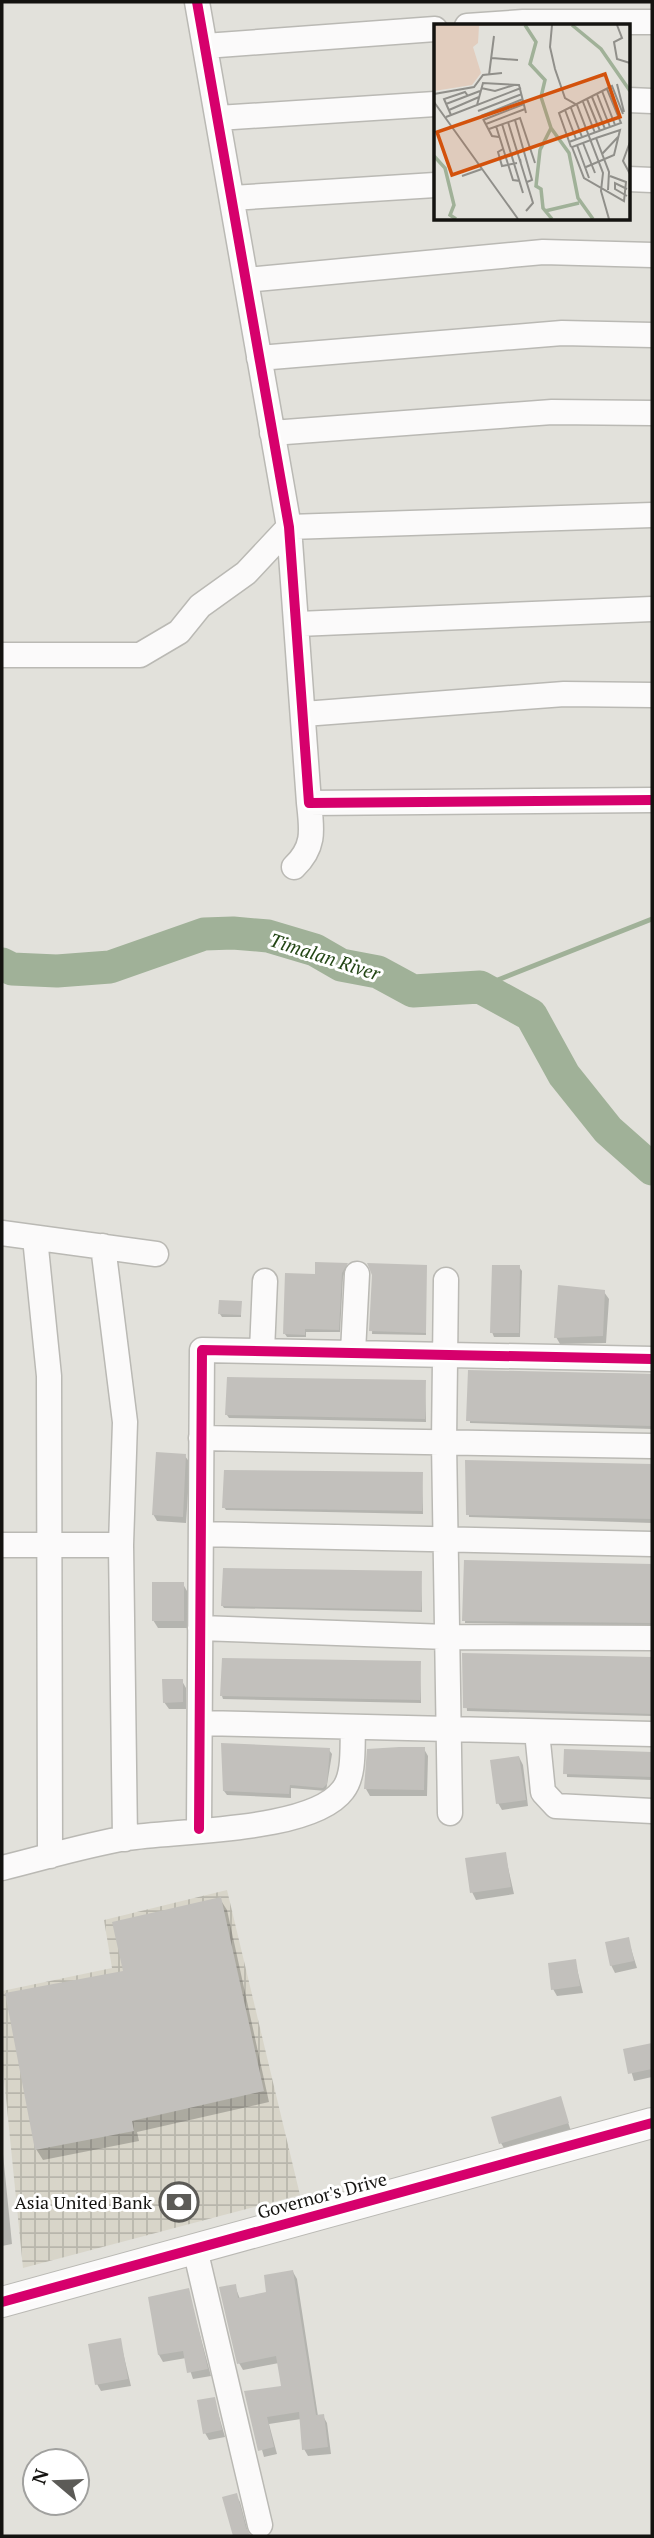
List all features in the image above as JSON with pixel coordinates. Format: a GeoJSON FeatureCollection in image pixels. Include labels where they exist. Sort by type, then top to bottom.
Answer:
{"type":"FeatureCollection","features":[{"type":"Feature","properties":{"kind":"main road","name":"Governor's Drive"},"geometry":{"type":"LineString","coordinates":[[2,2302],[652,2123]]}},
{"type":"Feature","properties":{"kind":"street"},"geometry":{"type":"LineString","coordinates":[[197,2],[289,527],[312,836],[309,851],[294,867]]}},
{"type":"Feature","properties":{"kind":"street"},"geometry":{"type":"LineString","coordinates":[[495,24],[652,22]]}},
{"type":"Feature","properties":{"kind":"street"},"geometry":{"type":"LineString","coordinates":[[205,46],[434,29]]}},
{"type":"Feature","properties":{"kind":"street"},"geometry":{"type":"LineString","coordinates":[[630,100],[652,100]]}},
{"type":"Feature","properties":{"kind":"street"},"geometry":{"type":"LineString","coordinates":[[218,118],[434,104]]}},
{"type":"Feature","properties":{"kind":"street"},"geometry":{"type":"LineString","coordinates":[[630,179],[652,180]]}},
{"type":"Feature","properties":{"kind":"street"},"geometry":{"type":"LineString","coordinates":[[232,198],[434,185]]}},
{"type":"Feature","properties":{"kind":"street"},"geometry":{"type":"LineString","coordinates":[[246,280],[543,252],[652,256]]}},
{"type":"Feature","properties":{"kind":"street"},"geometry":{"type":"LineString","coordinates":[[259,358],[562,333],[652,335]]}},
{"type":"Feature","properties":{"kind":"street"},"geometry":{"type":"LineString","coordinates":[[272,433],[552,412],[652,413]]}},
{"type":"Feature","properties":{"kind":"street"},"geometry":{"type":"LineString","coordinates":[[2,654],[140,655],[178,632],[200,606],[246,573],[289,527],[652,515]]}},
{"type":"Feature","properties":{"kind":"street"},"geometry":{"type":"LineString","coordinates":[[298,624],[652,609]]}},
{"type":"Feature","properties":{"kind":"street"},"geometry":{"type":"LineString","coordinates":[[304,714],[564,694],[652,695]]}},
{"type":"Feature","properties":{"kind":"street"},"geometry":{"type":"LineString","coordinates":[[309,803],[652,800]]}},
{"type":"Feature","properties":{"kind":"street"},"geometry":{"type":"LineString","coordinates":[[2,1233],[156,1254]]}},
{"type":"Feature","properties":{"kind":"street"},"geometry":{"type":"LineString","coordinates":[[35,1238],[50,1376],[50,1856]]}},
{"type":"Feature","properties":{"kind":"street"},"geometry":{"type":"LineString","coordinates":[[103,1246],[125,1422],[121,1545],[125,1839]]}},
{"type":"Feature","properties":{"kind":"street"},"geometry":{"type":"LineString","coordinates":[[353,1352],[357,1274]]}},
{"type":"Feature","properties":{"kind":"street"},"geometry":{"type":"LineString","coordinates":[[446,1280],[444,1442],[450,1813]]}},
{"type":"Feature","properties":{"kind":"street"},"geometry":{"type":"LineString","coordinates":[[262,1350],[265,1281]]}},
{"type":"Feature","properties":{"kind":"street"},"geometry":{"type":"LineString","coordinates":[[199,1829],[202,1350],[652,1359]]}},
{"type":"Feature","properties":{"kind":"street"},"geometry":{"type":"LineString","coordinates":[[201,1437],[652,1446]]}},
{"type":"Feature","properties":{"kind":"street"},"geometry":{"type":"LineString","coordinates":[[201,1534],[652,1544]]}},
{"type":"Feature","properties":{"kind":"street"},"geometry":{"type":"LineString","coordinates":[[2,1545],[121,1545]]}},
{"type":"Feature","properties":{"kind":"street"},"geometry":{"type":"LineString","coordinates":[[200,1628],[447,1637],[652,1638]]}},
{"type":"Feature","properties":{"kind":"street"},"geometry":{"type":"LineString","coordinates":[[200,1723],[652,1734]]}},
{"type":"Feature","properties":{"kind":"street"},"geometry":{"type":"LineString","coordinates":[[2,1868],[125,1839],[199,1829],[247,1826],[307,1815],[332,1801],[345,1788],[351,1766],[353,1727]]}},
{"type":"Feature","properties":{"kind":"street"},"geometry":{"type":"LineString","coordinates":[[537,1732],[543,1792],[556,1806],[652,1811]]}},
{"type":"Feature","properties":{"kind":"street"},"geometry":{"type":"LineString","coordinates":[[195,2249],[260,2525]]}},
{"type":"Feature","properties":{"kind":"shaded area"},"geometry":{"type":"Polygon","coordinates":[[[227,1890],[300,2195],[23,2268],[2,2058],[2,1991],[112,1968],[104,1920],[227,1890]]]}},
{"type":"Feature","properties":{"kind":"building"},"geometry":{"type":"Polygon","coordinates":[[[315,1262],[348,1263],[342,1273],[339,1330],[305,1329],[305,1335],[283,1334],[285,1273],[315,1274],[315,1262]]]}},
{"type":"Feature","properties":{"kind":"building"},"geometry":{"type":"Polygon","coordinates":[[[367,1263],[427,1265],[426,1333],[369,1331],[372,1275],[367,1263]]]}},
{"type":"Feature","properties":{"kind":"building"},"geometry":{"type":"Polygon","coordinates":[[[492,1265],[520,1265],[519,1333],[490,1333],[492,1265]]]}},
{"type":"Feature","properties":{"kind":"building"},"geometry":{"type":"Polygon","coordinates":[[[558,1285],[605,1290],[603,1336],[554,1338],[558,1285]]]}},
{"type":"Feature","properties":{"kind":"building"},"geometry":{"type":"Polygon","coordinates":[[[219,1300],[242,1301],[241,1315],[218,1314],[219,1300]]]}},
{"type":"Feature","properties":{"kind":"building"},"geometry":{"type":"Polygon","coordinates":[[[468,1370],[652,1374],[652,1426],[466,1421],[468,1370]]]}},
{"type":"Feature","properties":{"kind":"building"},"geometry":{"type":"Polygon","coordinates":[[[227,1377],[426,1380],[425,1419],[225,1415],[227,1377]]]}},
{"type":"Feature","properties":{"kind":"building"},"geometry":{"type":"Polygon","coordinates":[[[156,1452],[186,1454],[183,1517],[152,1515],[156,1452]]]}},
{"type":"Feature","properties":{"kind":"building"},"geometry":{"type":"Polygon","coordinates":[[[465,1460],[652,1464],[652,1519],[466,1515],[465,1460]]]}},
{"type":"Feature","properties":{"kind":"building"},"geometry":{"type":"Polygon","coordinates":[[[224,1470],[423,1472],[422,1511],[222,1508],[224,1470]]]}},
{"type":"Feature","properties":{"kind":"building"},"geometry":{"type":"Polygon","coordinates":[[[464,1560],[652,1564],[652,1623],[462,1621],[464,1560]]]}},
{"type":"Feature","properties":{"kind":"building"},"geometry":{"type":"Polygon","coordinates":[[[223,1568],[422,1571],[421,1610],[221,1606],[223,1568]]]}},
{"type":"Feature","properties":{"kind":"building"},"geometry":{"type":"Polygon","coordinates":[[[152,1582],[184,1582],[184,1621],[152,1621],[152,1582]]]}},
{"type":"Feature","properties":{"kind":"building"},"geometry":{"type":"Polygon","coordinates":[[[462,1653],[652,1657],[652,1714],[463,1708],[462,1653]]]}},
{"type":"Feature","properties":{"kind":"building"},"geometry":{"type":"Polygon","coordinates":[[[222,1658],[421,1661],[420,1700],[220,1696],[222,1658]]]}},
{"type":"Feature","properties":{"kind":"building"},"geometry":{"type":"Polygon","coordinates":[[[162,1679],[183,1679],[183,1702],[163,1703],[162,1679]]]}},
{"type":"Feature","properties":{"kind":"building"},"geometry":{"type":"Polygon","coordinates":[[[221,1743],[330,1748],[327,1784],[323,1788],[290,1785],[289,1794],[223,1791],[221,1743]]]}},
{"type":"Feature","properties":{"kind":"building"},"geometry":{"type":"Polygon","coordinates":[[[425,1747],[424,1790],[364,1789],[367,1749],[425,1747]]]}},
{"type":"Feature","properties":{"kind":"building"},"geometry":{"type":"Polygon","coordinates":[[[564,1749],[652,1752],[652,1777],[563,1774],[564,1749]]]}},
{"type":"Feature","properties":{"kind":"building"},"geometry":{"type":"Polygon","coordinates":[[[519,1756],[526,1800],[496,1804],[490,1760],[519,1756]]]}},
{"type":"Feature","properties":{"kind":"building"},"geometry":{"type":"Polygon","coordinates":[[[506,1852],[511,1887],[470,1893],[465,1858],[506,1852]]]}},
{"type":"Feature","properties":{"kind":"building"},"geometry":{"type":"Polygon","coordinates":[[[221,1897],[264,2091],[132,2121],[134,2131],[35,2150],[5,1993],[123,1971],[112,1922],[221,1897]]]}},
{"type":"Feature","properties":{"kind":"building"},"geometry":{"type":"Polygon","coordinates":[[[629,1937],[634,1961],[610,1966],[605,1942],[629,1937]]]}},
{"type":"Feature","properties":{"kind":"building"},"geometry":{"type":"Polygon","coordinates":[[[576,1959],[580,1986],[551,1990],[548,1963],[576,1959]]]}},
{"type":"Feature","properties":{"kind":"building"},"geometry":{"type":"Polygon","coordinates":[[[652,2043],[652,2069],[628,2074],[623,2049],[652,2043]]]}},
{"type":"Feature","properties":{"kind":"building"},"geometry":{"type":"Polygon","coordinates":[[[561,2096],[569,2123],[499,2144],[491,2117],[561,2096]]]}},
{"type":"Feature","properties":{"kind":"building"},"geometry":{"type":"Polygon","coordinates":[[[293,2270],[316,2415],[324,2414],[328,2447],[302,2450],[299,2412],[267,2417],[274,2447],[258,2451],[244,2391],[281,2386],[276,2356],[237,2364],[219,2287],[236,2284],[238,2298],[266,2292],[264,2275],[293,2270]]]}},
{"type":"Feature","properties":{"kind":"building"},"geometry":{"type":"Polygon","coordinates":[[[189,2288],[208,2369],[187,2373],[183,2351],[158,2355],[148,2297],[189,2288]]]}},
{"type":"Feature","properties":{"kind":"building"},"geometry":{"type":"Polygon","coordinates":[[[121,2338],[128,2379],[95,2385],[88,2344],[121,2338]]]}},
{"type":"Feature","properties":{"kind":"building"},"geometry":{"type":"Polygon","coordinates":[[[215,2397],[222,2430],[203,2434],[197,2400],[215,2397]]]}},
{"type":"Feature","properties":{"kind":"building"},"geometry":{"type":"Polygon","coordinates":[[[237,2493],[246,2528],[251,2536],[233,2536],[222,2497],[237,2493]]]}},
{"type":"Feature","properties":{"kind":"waterway"},"geometry":{"type":"LineString","coordinates":[[480,987],[652,919]]}},
{"type":"Feature","properties":{"kind":"waterway","name":"Timalan River"},"geometry":{"type":"LineString","coordinates":[[2,964],[12,969],[57,971],[110,967],[204,934],[233,933],[268,936],[315,950],[341,965],[378,972],[413,991],[480,987],[531,1015],[564,1075],[608,1130],[652,1169]]}},
{"type":"Feature","properties":{"kind":"cycle path"},"geometry":{"type":"LineString","coordinates":[[197,2],[289,527],[309,803],[652,800]]}},
{"type":"Feature","properties":{"kind":"cycle path"},"geometry":{"type":"LineString","coordinates":[[199,1829],[202,1350],[652,1359]]}},
{"type":"Feature","properties":{"kind":"cycle path"},"geometry":{"type":"LineString","coordinates":[[2,2302],[652,2123]]}},
{"type":"Feature","properties":{"kind":"place","name":"Asia United Bank"},"geometry":{"type":"Point","coordinates":[179,2202]}}]}
